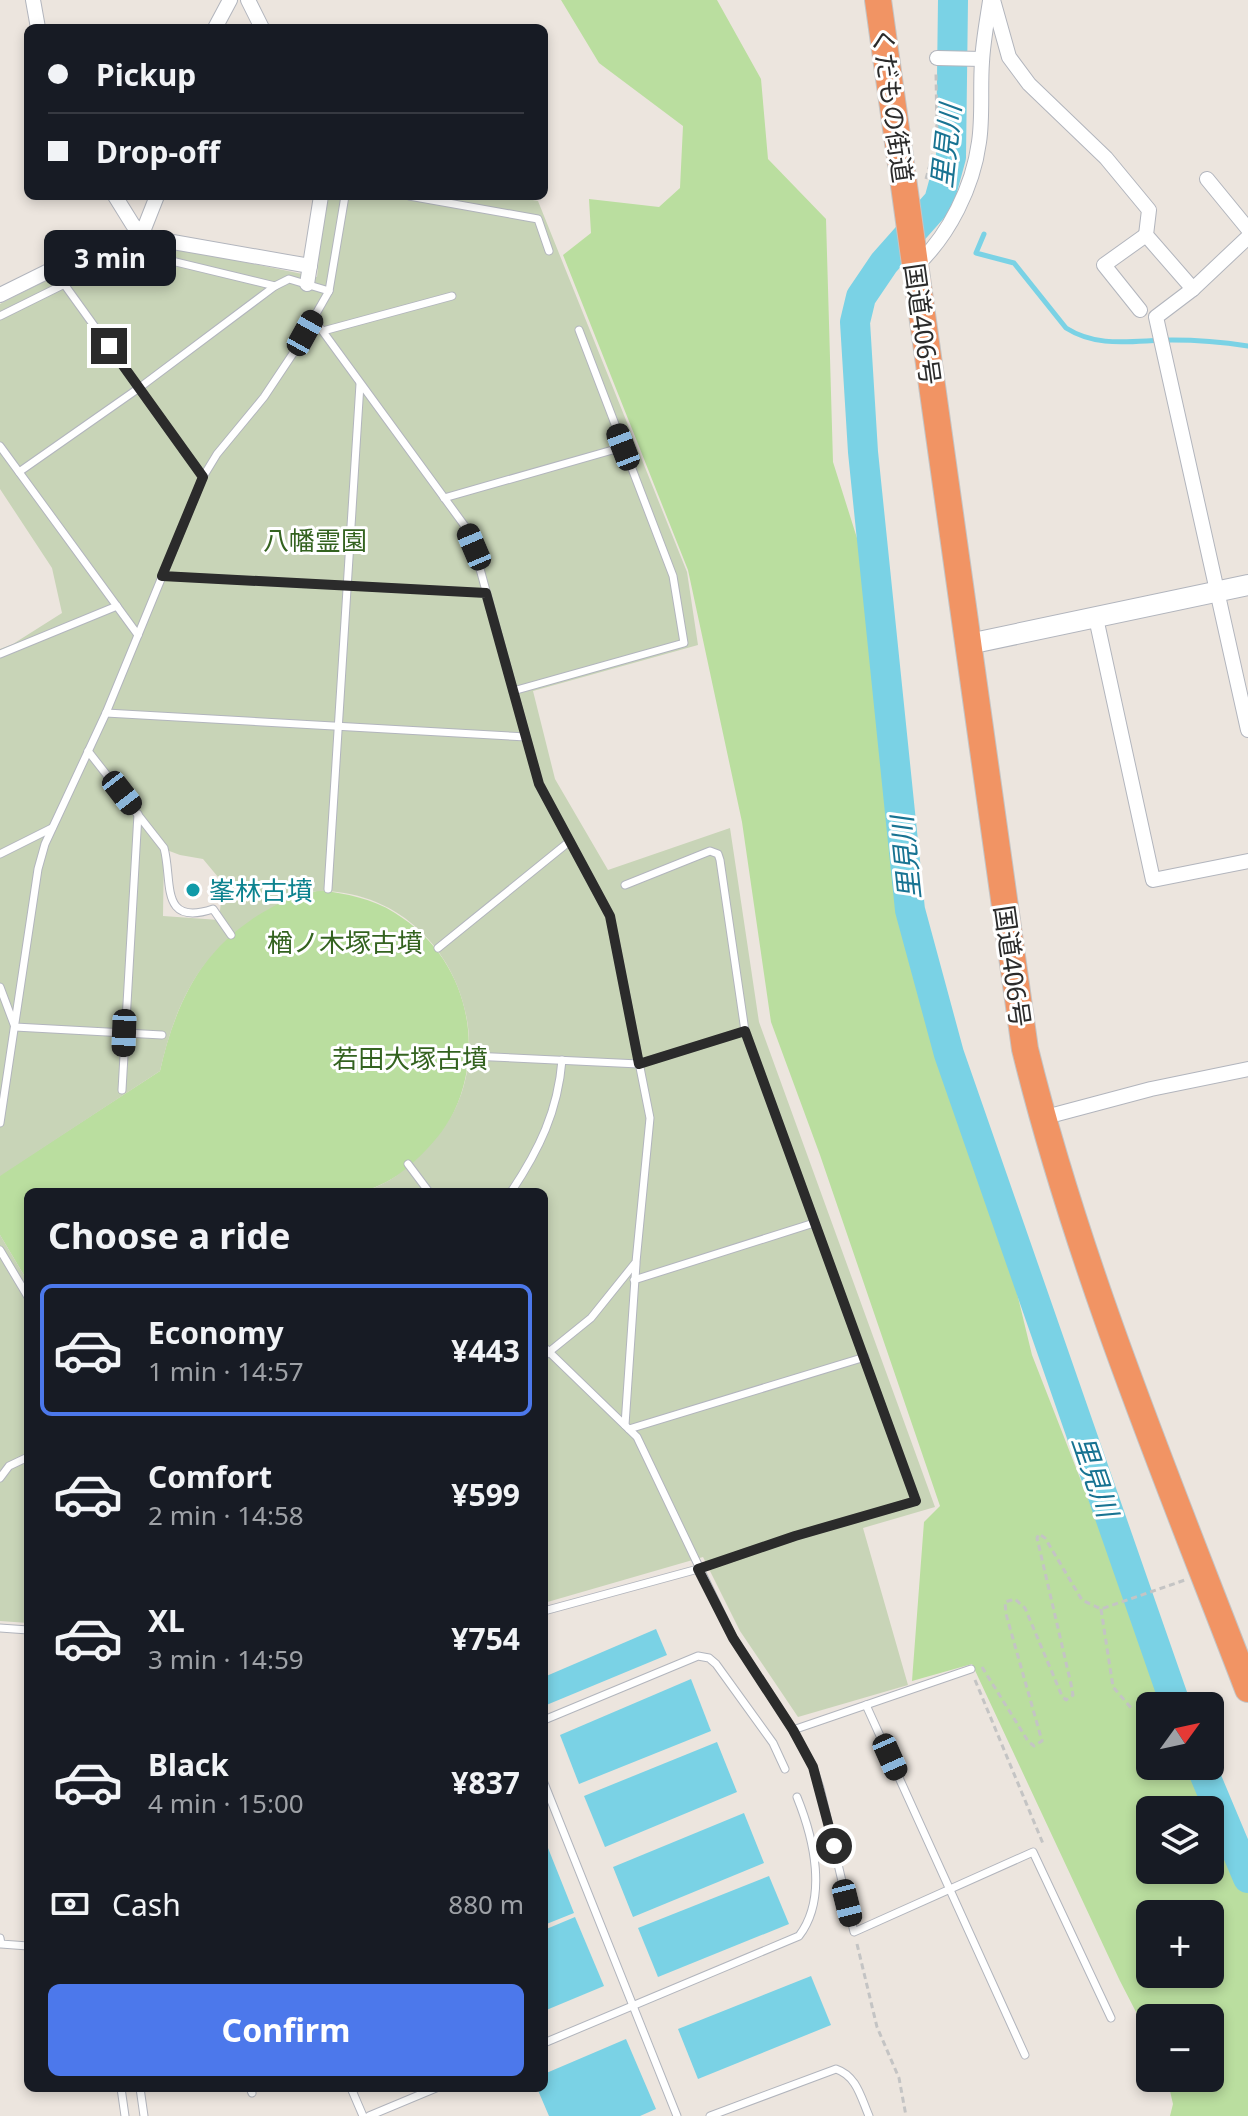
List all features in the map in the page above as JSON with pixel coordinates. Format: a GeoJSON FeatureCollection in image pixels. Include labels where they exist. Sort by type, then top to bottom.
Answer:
{"type":"FeatureCollection","features":[{"type":"Feature","properties":{"kind":"highway","name":"くだもの街道"},"geometry":{"type":"LineString","coordinates":[[878,0],[907,204]]}},
{"type":"Feature","properties":{"kind":"highway","name":"国道406号"},"geometry":{"type":"LineString","coordinates":[[907,204],[1022,1035],[1064,1192],[1113,1333],[1243,1661],[1248,1689]]}},
{"type":"Feature","properties":{"kind":"street"},"geometry":{"type":"LineString","coordinates":[[33,0],[37,24]]}},
{"type":"Feature","properties":{"kind":"street"},"geometry":{"type":"LineString","coordinates":[[217,24],[230,0]]}},
{"type":"Feature","properties":{"kind":"street"},"geometry":{"type":"LineString","coordinates":[[248,0],[260,24]]}},
{"type":"Feature","properties":{"kind":"street"},"geometry":{"type":"LineString","coordinates":[[915,260],[926,257],[949,223],[972,173],[979,141],[979,59],[992,0]]}},
{"type":"Feature","properties":{"kind":"street"},"geometry":{"type":"LineString","coordinates":[[992,0],[1009,57],[1029,84],[1106,158],[1149,210],[1146,235],[1104,265],[1140,310]]}},
{"type":"Feature","properties":{"kind":"street"},"geometry":{"type":"LineString","coordinates":[[939,58],[979,59]]}},
{"type":"Feature","properties":{"kind":"street"},"geometry":{"type":"LineString","coordinates":[[1207,179],[1248,229]]}},
{"type":"Feature","properties":{"kind":"street"},"geometry":{"type":"LineString","coordinates":[[117,200],[133,225],[150,238],[310,266]]}},
{"type":"Feature","properties":{"kind":"street"},"geometry":{"type":"LineString","coordinates":[[142,234],[155,200]]}},
{"type":"Feature","properties":{"kind":"street"},"geometry":{"type":"LineString","coordinates":[[307,284],[320,200]]}},
{"type":"Feature","properties":{"kind":"street"},"geometry":{"type":"LineString","coordinates":[[0,295],[89,251],[142,234]]}},
{"type":"Feature","properties":{"kind":"street"},"geometry":{"type":"LineString","coordinates":[[1146,235],[1193,289]]}},
{"type":"Feature","properties":{"kind":"street"},"geometry":{"type":"LineString","coordinates":[[1248,237],[1193,289],[1156,317],[1248,730]]}},
{"type":"Feature","properties":{"kind":"street"},"geometry":{"type":"LineString","coordinates":[[969,644],[1248,585]]}},
{"type":"Feature","properties":{"kind":"street"},"geometry":{"type":"LineString","coordinates":[[1096,618],[1153,880],[1248,861]]}},
{"type":"Feature","properties":{"kind":"street"},"geometry":{"type":"LineString","coordinates":[[1042,1118],[1151,1089],[1248,1069]]}},
{"type":"Feature","properties":{"kind":"lane"},"geometry":{"type":"LineString","coordinates":[[0,1123],[38,869],[52,828],[106,713],[203,477],[217,454],[264,397],[329,291],[344,200]]}},
{"type":"Feature","properties":{"kind":"lane"},"geometry":{"type":"LineString","coordinates":[[431,200],[538,219],[549,251]]}},
{"type":"Feature","properties":{"kind":"lane"},"geometry":{"type":"LineString","coordinates":[[0,316],[95,269],[147,255],[275,286]]}},
{"type":"Feature","properties":{"kind":"lane"},"geometry":{"type":"LineString","coordinates":[[19,472],[139,388],[275,286],[289,279],[329,291]]}},
{"type":"Feature","properties":{"kind":"lane"},"geometry":{"type":"LineString","coordinates":[[64,284],[203,477]]}},
{"type":"Feature","properties":{"kind":"lane"},"geometry":{"type":"LineString","coordinates":[[323,331],[452,296]]}},
{"type":"Feature","properties":{"kind":"lane"},"geometry":{"type":"LineString","coordinates":[[313,318],[467,529],[539,784],[610,916],[650,1118],[634,1280],[627,1427]]}},
{"type":"Feature","properties":{"kind":"lane"},"geometry":{"type":"LineString","coordinates":[[513,691],[684,643],[673,576],[579,330]]}},
{"type":"Feature","properties":{"kind":"lane"},"geometry":{"type":"LineString","coordinates":[[328,889],[360,383]]}},
{"type":"Feature","properties":{"kind":"lane"},"geometry":{"type":"LineString","coordinates":[[0,446],[138,635]]}},
{"type":"Feature","properties":{"kind":"lane"},"geometry":{"type":"LineString","coordinates":[[444,498],[623,447]]}},
{"type":"Feature","properties":{"kind":"lane"},"geometry":{"type":"LineString","coordinates":[[162,576],[486,593]]}},
{"type":"Feature","properties":{"kind":"lane"},"geometry":{"type":"LineString","coordinates":[[0,654],[117,606]]}},
{"type":"Feature","properties":{"kind":"lane"},"geometry":{"type":"LineString","coordinates":[[106,713],[526,737]]}},
{"type":"Feature","properties":{"kind":"lane"},"geometry":{"type":"LineString","coordinates":[[88,751],[164,848],[169,865],[170,896],[177,908],[199,914],[213,909],[231,935]]}},
{"type":"Feature","properties":{"kind":"lane"},"geometry":{"type":"LineString","coordinates":[[122,1090],[138,814]]}},
{"type":"Feature","properties":{"kind":"lane"},"geometry":{"type":"LineString","coordinates":[[0,854],[52,828]]}},
{"type":"Feature","properties":{"kind":"lane"},"geometry":{"type":"LineString","coordinates":[[438,948],[570,841]]}},
{"type":"Feature","properties":{"kind":"lane"},"geometry":{"type":"LineString","coordinates":[[548,1610],[698,1569],[795,1536],[916,1501],[745,1031],[718,854],[710,851],[625,885]]}},
{"type":"Feature","properties":{"kind":"lane"},"geometry":{"type":"LineString","coordinates":[[0,987],[15,1027]]}},
{"type":"Feature","properties":{"kind":"lane"},"geometry":{"type":"LineString","coordinates":[[15,1027],[162,1035]]}},
{"type":"Feature","properties":{"kind":"lane"},"geometry":{"type":"LineString","coordinates":[[471,1056],[639,1064],[745,1031]]}},
{"type":"Feature","properties":{"kind":"lane"},"geometry":{"type":"LineString","coordinates":[[514,1188],[536,1153],[552,1117],[562,1060]]}},
{"type":"Feature","properties":{"kind":"lane"},"geometry":{"type":"LineString","coordinates":[[408,1164],[426,1188]]}},
{"type":"Feature","properties":{"kind":"lane"},"geometry":{"type":"LineString","coordinates":[[634,1280],[814,1223]]}},
{"type":"Feature","properties":{"kind":"lane"},"geometry":{"type":"LineString","coordinates":[[0,1250],[24,1290]]}},
{"type":"Feature","properties":{"kind":"lane"},"geometry":{"type":"LineString","coordinates":[[548,1350],[591,1318],[636,1262]]}},
{"type":"Feature","properties":{"kind":"lane"},"geometry":{"type":"LineString","coordinates":[[548,1355],[637,1437],[733,1638],[793,1730],[813,1767],[854,1932],[1033,1852],[1111,2018]]}},
{"type":"Feature","properties":{"kind":"lane"},"geometry":{"type":"LineString","coordinates":[[627,1427],[865,1357]]}},
{"type":"Feature","properties":{"kind":"lane"},"geometry":{"type":"LineString","coordinates":[[0,1478],[9,1466],[24,1459]]}},
{"type":"Feature","properties":{"kind":"lane"},"geometry":{"type":"LineString","coordinates":[[0,1628],[24,1630]]}},
{"type":"Feature","properties":{"kind":"lane"},"geometry":{"type":"LineString","coordinates":[[548,1718],[698,1656],[709,1658],[773,1743],[785,1769]]}},
{"type":"Feature","properties":{"kind":"lane"},"geometry":{"type":"LineString","coordinates":[[793,1730],[971,1669]]}},
{"type":"Feature","properties":{"kind":"lane"},"geometry":{"type":"LineString","coordinates":[[866,1705],[1025,2055]]}},
{"type":"Feature","properties":{"kind":"lane"},"geometry":{"type":"LineString","coordinates":[[548,1793],[677,2116]]}},
{"type":"Feature","properties":{"kind":"lane"},"geometry":{"type":"LineString","coordinates":[[548,2041],[799,1936],[813,1911],[816,1893],[810,1843],[797,1797]]}},
{"type":"Feature","properties":{"kind":"lane"},"geometry":{"type":"LineString","coordinates":[[0,1938],[1,1944],[24,1946]]}},
{"type":"Feature","properties":{"kind":"lane"},"geometry":{"type":"LineString","coordinates":[[710,2116],[836,2069],[843,2071],[855,2083],[869,2116]]}},
{"type":"Feature","properties":{"kind":"lane"},"geometry":{"type":"LineString","coordinates":[[122,2092],[125,2116]]}},
{"type":"Feature","properties":{"kind":"lane"},"geometry":{"type":"LineString","coordinates":[[141,2092],[144,2116]]}},
{"type":"Feature","properties":{"kind":"lane"},"geometry":{"type":"LineString","coordinates":[[353,2092],[363,2116]]}},
{"type":"Feature","properties":{"kind":"lane"},"geometry":{"type":"LineString","coordinates":[[369,2116],[426,2092]]}},
{"type":"Feature","properties":{"kind":"path"},"geometry":{"type":"LineString","coordinates":[[907,204],[925,183],[932,166],[937,139],[939,58]]}},
{"type":"Feature","properties":{"kind":"path"},"geometry":{"type":"LineString","coordinates":[[1033,1852],[1045,1848],[971,1669],[982,1667],[1028,1741],[1034,1746],[1042,1741],[1006,1614],[1005,1602],[1015,1599],[1025,1608],[1062,1696],[1066,1700],[1073,1695],[1037,1538],[1039,1534],[1045,1538],[1082,1600],[1101,1609],[1162,1587]]}},
{"type":"Feature","properties":{"kind":"path"},"geometry":{"type":"LineString","coordinates":[[1101,1609],[1113,1687],[1133,1710]]}},
{"type":"Feature","properties":{"kind":"path"},"geometry":{"type":"LineString","coordinates":[[854,1932],[877,2027],[899,2078],[906,2116]]}},
{"type":"Feature","properties":{"kind":"green space"},"geometry":{"type":"Polygon","coordinates":[[[561,0],[717,0],[761,79],[768,159],[826,219],[833,462],[868,573],[876,715],[903,902],[950,1077],[983,1153],[1032,1355],[1094,1514],[1171,1692],[1136,1692],[1136,1780],[1210,1780],[1215,1796],[1136,1796],[1136,1884],[1224,1884],[1224,1821],[1248,1891],[1248,2116],[1170,2116],[1173,2104],[1170,2092],[1224,2092],[1224,2004],[1136,2004],[1136,2012],[972,1664],[912,1681],[924,1522],[940,1506],[820,1155],[771,1022],[742,822],[688,570],[563,255],[591,233],[589,199],[659,207],[680,188],[683,126],[599,63],[561,0]]]}},
{"type":"Feature","properties":{"kind":"green space","name":"八幡霊園"},"geometry":{"type":"Polygon","coordinates":[[[325,200],[538,201],[687,572],[698,645],[533,691],[555,779],[608,870],[730,828],[759,1022],[935,1507],[863,1528],[908,1685],[798,1717],[740,1631],[703,1557],[548,1602],[548,1188],[373,1188],[398,1175],[427,1149],[454,1112],[467,1071],[468,1028],[458,987],[437,950],[407,920],[369,899],[323,891],[295,897],[258,915],[216,950],[190,986],[173,1026],[160,1071],[0,1176],[0,649],[62,613],[52,568],[0,489],[0,304],[90,258],[146,242],[317,277],[325,200]],[[164,849],[163,916],[219,920],[223,883],[203,859],[164,849]]]}},
{"type":"Feature","properties":{"kind":"green space"},"geometry":{"type":"Polygon","coordinates":[[[320,890],[349,895],[395,913],[431,943],[455,980],[467,1021],[468,1063],[457,1104],[436,1141],[404,1171],[370,1188],[24,1188],[24,1275],[0,1235],[0,1175],[160,1071],[174,1022],[197,975],[229,935],[249,919],[278,904],[320,890]]]}},
{"type":"Feature","properties":{"kind":"green space"},"geometry":{"type":"Polygon","coordinates":[[[0,1235],[24,1275],[24,1623],[0,1621],[0,1235]]]}},
{"type":"Feature","properties":{"kind":"water"},"geometry":{"type":"Polygon","coordinates":[[[656,1629],[667,1655],[548,1704],[548,1675],[656,1629]]]}},
{"type":"Feature","properties":{"kind":"water"},"geometry":{"type":"Polygon","coordinates":[[[691,1679],[711,1731],[579,1784],[560,1735],[691,1679]]]}},
{"type":"Feature","properties":{"kind":"water"},"geometry":{"type":"Polygon","coordinates":[[[717,1742],[737,1792],[605,1847],[584,1796],[717,1742]]]}},
{"type":"Feature","properties":{"kind":"water"},"geometry":{"type":"Polygon","coordinates":[[[744,1813],[764,1863],[633,1917],[613,1867],[744,1813]]]}},
{"type":"Feature","properties":{"kind":"water"},"geometry":{"type":"Polygon","coordinates":[[[548,1848],[574,1913],[548,1923],[548,1848]]]}},
{"type":"Feature","properties":{"kind":"water"},"geometry":{"type":"Polygon","coordinates":[[[769,1876],[789,1924],[658,1977],[638,1928],[769,1876]]]}},
{"type":"Feature","properties":{"kind":"water"},"geometry":{"type":"Polygon","coordinates":[[[575,1917],[604,1986],[548,2009],[548,1928],[575,1917]]]}},
{"type":"Feature","properties":{"kind":"water"},"geometry":{"type":"Polygon","coordinates":[[[811,1976],[831,2025],[698,2079],[678,2029],[811,1976]]]}},
{"type":"Feature","properties":{"kind":"water"},"geometry":{"type":"Polygon","coordinates":[[[626,2039],[656,2109],[640,2116],[549,2116],[539,2092],[548,2092],[548,2072],[626,2039]]]}},
{"type":"Feature","properties":{"kind":"waterway","name":"里見川"},"geometry":{"type":"LineString","coordinates":[[953,0],[951,157],[939,201],[884,263],[861,297],[855,322],[863,452],[910,910],[949,1054],[1171,1692]]}},
{"type":"Feature","properties":{"kind":"waterway"},"geometry":{"type":"LineString","coordinates":[[984,234],[976,253],[1014,263],[1066,328],[1079,335],[1118,342],[1191,340],[1248,346]]}},
{"type":"Feature","properties":{"kind":"waterway","name":"里見川"},"geometry":{"type":"LineString","coordinates":[[1207,1780],[1248,1878]]}},
{"type":"Feature","properties":{"kind":"place","name":"峯林古墳"},"geometry":{"type":"Point","coordinates":[193,890]}},
{"type":"Feature","properties":{"kind":"route"},"geometry":{"type":"LineString","coordinates":[[109,346],[203,477],[162,576],[486,593],[539,784],[610,916],[639,1064],[745,1031],[916,1501],[795,1536],[698,1569],[733,1638],[793,1730],[813,1767],[834,1846]]}},
{"type":"Feature","properties":{"kind":"park label","name":"楢ノ木塚古墳"},"geometry":{"type":"Point","coordinates":[345,942]}},
{"type":"Feature","properties":{"kind":"park label","name":"若田大塚古墳"},"geometry":{"type":"Point","coordinates":[410,1058]}}]}
